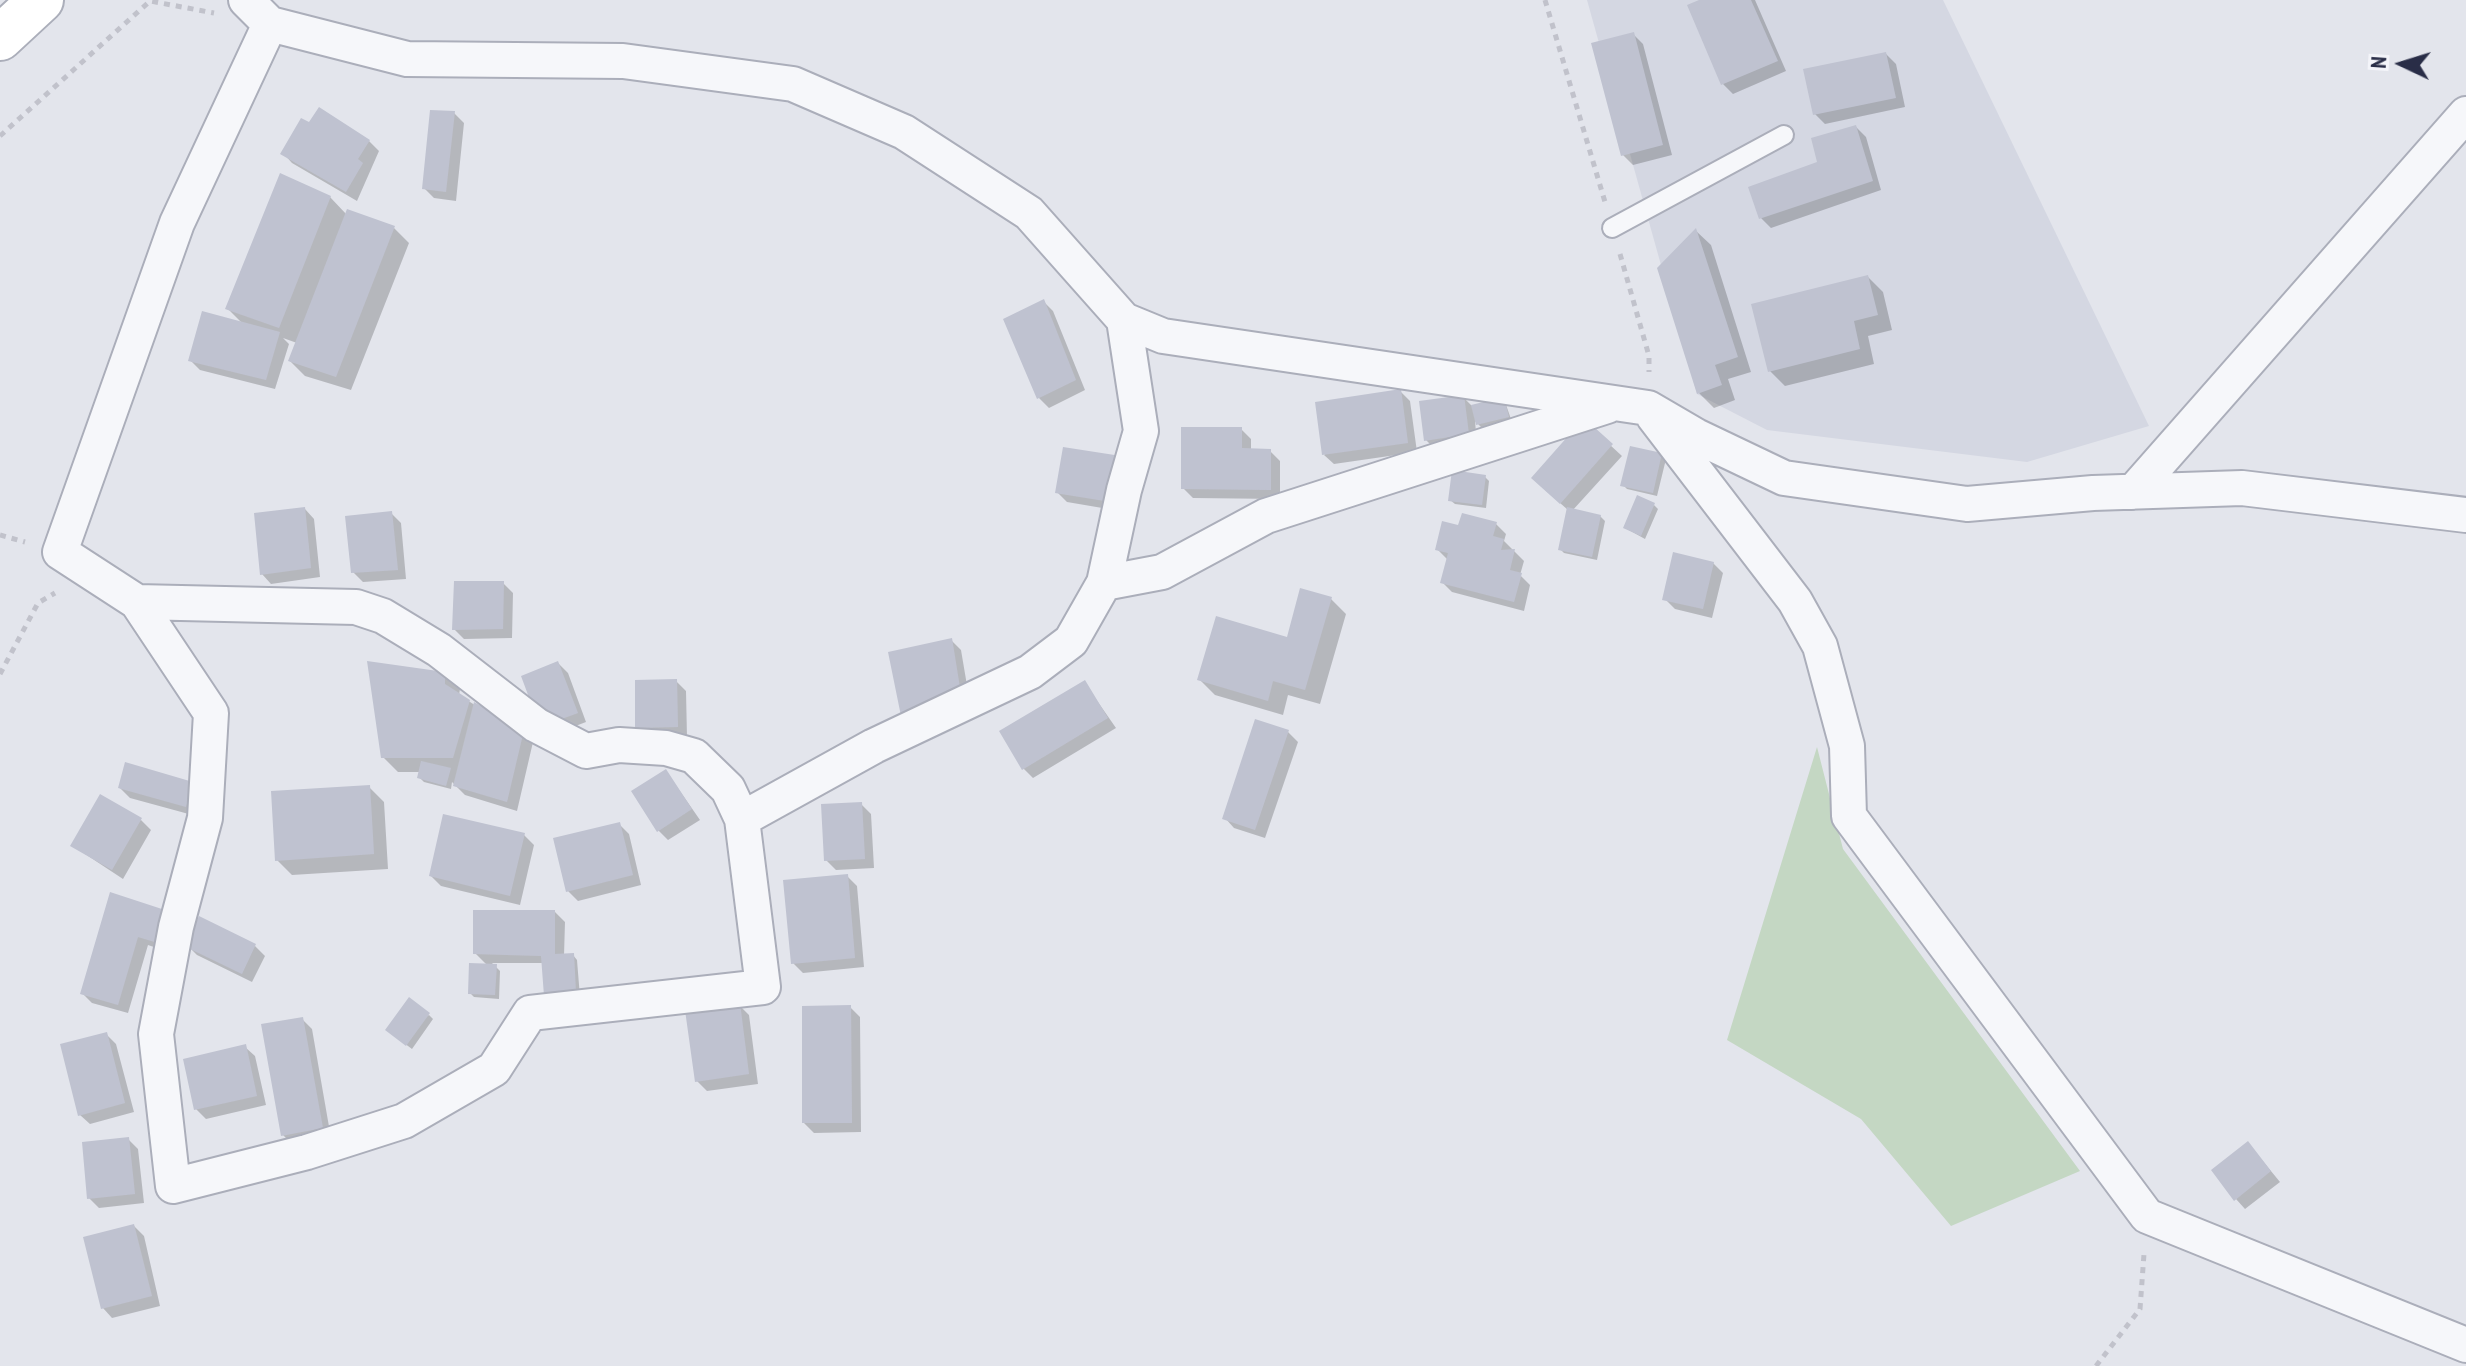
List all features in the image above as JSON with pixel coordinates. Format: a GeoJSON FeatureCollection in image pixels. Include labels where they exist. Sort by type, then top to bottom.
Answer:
{"type":"FeatureCollection","features":[{"type":"Feature","properties":{"kind":"street"},"geometry":{"type":"LineString","coordinates":[[0,38],[41,0]]}},
{"type":"Feature","properties":{"kind":"street"},"geometry":{"type":"LineString","coordinates":[[246,0],[270,24],[407,59],[623,61],[793,84],[904,132],[1029,213],[1124,320],[1163,336],[1648,408],[1696,436],[1784,478],[1967,504],[2242,488],[2466,515]]}},
{"type":"Feature","properties":{"kind":"street"},"geometry":{"type":"LineString","coordinates":[[137,602],[356,607],[383,616],[439,650],[536,725],[586,751],[619,745],[666,748],[694,756],[728,789],[742,819],[763,987],[530,1013],[494,1069],[404,1121],[307,1152],[173,1186],[156,1034],[176,927],[205,818],[211,713],[137,602],[60,552],[177,223],[270,24]]}},
{"type":"Feature","properties":{"kind":"street"},"geometry":{"type":"LineString","coordinates":[[2133,492],[2466,114]]}},
{"type":"Feature","properties":{"kind":"street"},"geometry":{"type":"LineString","coordinates":[[742,819],[874,746],[1030,672],[1071,641],[1104,583],[1124,490],[1141,431],[1124,320]]}},
{"type":"Feature","properties":{"kind":"street"},"geometry":{"type":"LineString","coordinates":[[1104,583],[1162,572],[1266,516],[1613,403]]}},
{"type":"Feature","properties":{"kind":"street"},"geometry":{"type":"LineString","coordinates":[[1648,408],[1795,601],[1820,646],[1847,746],[1849,816],[2147,1216],[2466,1345]]}},
{"type":"Feature","properties":{"kind":"lane"},"geometry":{"type":"LineString","coordinates":[[1612,228],[1784,135]]}},
{"type":"Feature","properties":{"kind":"path"},"geometry":{"type":"LineString","coordinates":[[0,136],[150,1],[270,24]]}},
{"type":"Feature","properties":{"kind":"path"},"geometry":{"type":"LineString","coordinates":[[0,674],[38,603],[90,572]]}},
{"type":"Feature","properties":{"kind":"path"},"geometry":{"type":"LineString","coordinates":[[2096,1366],[2140,1309],[2147,1216]]}},
{"type":"Feature","properties":{"kind":"shaded area"},"geometry":{"type":"Polygon","coordinates":[[[1587,0],[1943,0],[2149,426],[2027,462],[1767,430],[1697,394],[1587,0]]]}},
{"type":"Feature","properties":{"kind":"green space"},"geometry":{"type":"Polygon","coordinates":[[[1817,747],[1843,849],[2080,1171],[1951,1226],[1861,1119],[1727,1040],[1817,747]]]}},
{"type":"Feature","properties":{"kind":"building"},"geometry":{"type":"Polygon","coordinates":[[[1699,0],[1751,0],[1778,61],[1721,85],[1687,5],[1699,0]]]}},
{"type":"Feature","properties":{"kind":"building"},"geometry":{"type":"Polygon","coordinates":[[[1634,32],[1663,145],[1621,156],[1591,43],[1634,32]]]}},
{"type":"Feature","properties":{"kind":"building"},"geometry":{"type":"Polygon","coordinates":[[[1886,52],[1896,98],[1813,115],[1803,69],[1886,52]]]}},
{"type":"Feature","properties":{"kind":"building"},"geometry":{"type":"Polygon","coordinates":[[[319,107],[370,140],[358,159],[363,163],[346,192],[280,154],[301,118],[309,122],[319,107]]]}},
{"type":"Feature","properties":{"kind":"building"},"geometry":{"type":"Polygon","coordinates":[[[430,110],[455,111],[446,192],[422,189],[430,110]]]}},
{"type":"Feature","properties":{"kind":"building"},"geometry":{"type":"Polygon","coordinates":[[[1856,125],[1873,181],[1759,219],[1748,187],[1817,162],[1811,138],[1856,125]]]}},
{"type":"Feature","properties":{"kind":"building"},"geometry":{"type":"Polygon","coordinates":[[[280,173],[331,196],[279,328],[225,309],[280,173]]]}},
{"type":"Feature","properties":{"kind":"building"},"geometry":{"type":"Polygon","coordinates":[[[347,209],[395,226],[336,377],[288,361],[347,209]]]}},
{"type":"Feature","properties":{"kind":"building"},"geometry":{"type":"Polygon","coordinates":[[[1696,228],[1738,357],[1715,365],[1722,385],[1697,394],[1657,268],[1696,228]]]}},
{"type":"Feature","properties":{"kind":"building"},"geometry":{"type":"Polygon","coordinates":[[[1868,275],[1878,315],[1854,321],[1860,349],[1768,372],[1751,304],[1868,275]]]}},
{"type":"Feature","properties":{"kind":"building"},"geometry":{"type":"Polygon","coordinates":[[[1044,299],[1076,380],[1037,399],[1003,319],[1044,299]]]}},
{"type":"Feature","properties":{"kind":"building"},"geometry":{"type":"Polygon","coordinates":[[[202,311],[280,332],[266,380],[188,361],[202,311]]]}},
{"type":"Feature","properties":{"kind":"building"},"geometry":{"type":"Polygon","coordinates":[[[1401,389],[1408,443],[1322,455],[1315,402],[1401,389]]]}},
{"type":"Feature","properties":{"kind":"building"},"geometry":{"type":"Polygon","coordinates":[[[1464,395],[1469,434],[1424,441],[1419,401],[1464,395]]]}},
{"type":"Feature","properties":{"kind":"building"},"geometry":{"type":"Polygon","coordinates":[[[1504,397],[1509,417],[1476,425],[1471,405],[1504,397]]]}},
{"type":"Feature","properties":{"kind":"building"},"geometry":{"type":"Polygon","coordinates":[[[1584,418],[1613,444],[1560,504],[1531,478],[1584,418]]]}},
{"type":"Feature","properties":{"kind":"building"},"geometry":{"type":"Polygon","coordinates":[[[1181,427],[1242,427],[1242,448],[1271,449],[1271,490],[1181,489],[1181,427]]]}},
{"type":"Feature","properties":{"kind":"building"},"geometry":{"type":"Polygon","coordinates":[[[1630,446],[1662,453],[1653,493],[1620,486],[1630,446]]]}},
{"type":"Feature","properties":{"kind":"building"},"geometry":{"type":"Polygon","coordinates":[[[1063,447],[1121,456],[1111,502],[1055,493],[1063,447]]]}},
{"type":"Feature","properties":{"kind":"building"},"geometry":{"type":"Polygon","coordinates":[[[1452,470],[1486,475],[1482,505],[1448,501],[1452,470]]]}},
{"type":"Feature","properties":{"kind":"building"},"geometry":{"type":"Polygon","coordinates":[[[1637,495],[1655,503],[1641,536],[1623,528],[1637,495]]]}},
{"type":"Feature","properties":{"kind":"building"},"geometry":{"type":"Polygon","coordinates":[[[305,507],[311,568],[260,575],[254,513],[305,507]]]}},
{"type":"Feature","properties":{"kind":"building"},"geometry":{"type":"Polygon","coordinates":[[[1567,507],[1601,515],[1592,557],[1558,550],[1567,507]]]}},
{"type":"Feature","properties":{"kind":"building"},"geometry":{"type":"Polygon","coordinates":[[[392,511],[398,570],[351,573],[345,516],[392,511]]]}},
{"type":"Feature","properties":{"kind":"building"},"geometry":{"type":"Polygon","coordinates":[[[1462,513],[1497,522],[1493,536],[1504,539],[1501,550],[1515,549],[1510,570],[1522,573],[1514,602],[1440,583],[1448,553],[1435,550],[1442,521],[1458,525],[1462,513]]]}},
{"type":"Feature","properties":{"kind":"building"},"geometry":{"type":"Polygon","coordinates":[[[1673,552],[1714,562],[1703,609],[1662,600],[1673,552]]]}},
{"type":"Feature","properties":{"kind":"building"},"geometry":{"type":"Polygon","coordinates":[[[454,581],[504,581],[503,629],[452,630],[454,581]]]}},
{"type":"Feature","properties":{"kind":"building"},"geometry":{"type":"Polygon","coordinates":[[[1300,588],[1332,597],[1305,690],[1273,681],[1268,701],[1197,680],[1216,616],[1287,637],[1300,588]]]}},
{"type":"Feature","properties":{"kind":"building"},"geometry":{"type":"Polygon","coordinates":[[[952,638],[962,700],[901,716],[888,652],[952,638]]]}},
{"type":"Feature","properties":{"kind":"building"},"geometry":{"type":"Polygon","coordinates":[[[367,661],[445,672],[445,684],[470,700],[453,758],[381,758],[367,661]]]}},
{"type":"Feature","properties":{"kind":"building"},"geometry":{"type":"Polygon","coordinates":[[[558,661],[578,713],[540,727],[521,676],[558,661]]]}},
{"type":"Feature","properties":{"kind":"building"},"geometry":{"type":"Polygon","coordinates":[[[677,679],[678,727],[635,728],[635,680],[677,679]]]}},
{"type":"Feature","properties":{"kind":"building"},"geometry":{"type":"Polygon","coordinates":[[[1085,680],[1108,718],[1022,770],[999,731],[1085,680]]]}},
{"type":"Feature","properties":{"kind":"building"},"geometry":{"type":"Polygon","coordinates":[[[474,702],[524,730],[507,802],[453,786],[474,702]]]}},
{"type":"Feature","properties":{"kind":"building"},"geometry":{"type":"Polygon","coordinates":[[[1255,719],[1289,730],[1255,830],[1222,819],[1255,719]]]}},
{"type":"Feature","properties":{"kind":"building"},"geometry":{"type":"Polygon","coordinates":[[[421,761],[451,768],[446,786],[417,778],[421,761]]]}},
{"type":"Feature","properties":{"kind":"building"},"geometry":{"type":"Polygon","coordinates":[[[125,762],[193,782],[186,807],[118,788],[125,762]]]}},
{"type":"Feature","properties":{"kind":"building"},"geometry":{"type":"Polygon","coordinates":[[[666,769],[692,809],[657,832],[631,791],[666,769]]]}},
{"type":"Feature","properties":{"kind":"building"},"geometry":{"type":"Polygon","coordinates":[[[370,785],[374,854],[275,861],[271,791],[370,785]]]}},
{"type":"Feature","properties":{"kind":"building"},"geometry":{"type":"Polygon","coordinates":[[[100,794],[142,818],[112,870],[70,846],[100,794]]]}},
{"type":"Feature","properties":{"kind":"building"},"geometry":{"type":"Polygon","coordinates":[[[862,802],[865,859],[824,861],[821,804],[862,802]]]}},
{"type":"Feature","properties":{"kind":"building"},"geometry":{"type":"Polygon","coordinates":[[[443,814],[525,833],[510,896],[429,876],[443,814]]]}},
{"type":"Feature","properties":{"kind":"building"},"geometry":{"type":"Polygon","coordinates":[[[620,822],[633,875],[566,892],[553,838],[620,822]]]}},
{"type":"Feature","properties":{"kind":"building"},"geometry":{"type":"Polygon","coordinates":[[[848,874],[855,958],[791,964],[783,880],[848,874]]]}},
{"type":"Feature","properties":{"kind":"building"},"geometry":{"type":"Polygon","coordinates":[[[110,892],[168,911],[158,943],[138,937],[118,1005],[80,994],[110,892]]]}},
{"type":"Feature","properties":{"kind":"building"},"geometry":{"type":"Polygon","coordinates":[[[473,910],[555,910],[555,954],[574,953],[576,993],[544,996],[541,956],[473,954],[473,910]]]}},
{"type":"Feature","properties":{"kind":"building"},"geometry":{"type":"Polygon","coordinates":[[[199,916],[256,944],[242,974],[184,946],[199,916]]]}},
{"type":"Feature","properties":{"kind":"building"},"geometry":{"type":"Polygon","coordinates":[[[469,963],[497,964],[495,995],[468,994],[469,963]]]}},
{"type":"Feature","properties":{"kind":"building"},"geometry":{"type":"Polygon","coordinates":[[[409,997],[430,1013],[406,1046],[385,1030],[409,997]]]}},
{"type":"Feature","properties":{"kind":"building"},"geometry":{"type":"Polygon","coordinates":[[[740,1003],[749,1074],[695,1082],[685,1010],[740,1003]]]}},
{"type":"Feature","properties":{"kind":"building"},"geometry":{"type":"Polygon","coordinates":[[[851,1005],[852,1123],[802,1123],[802,1006],[851,1005]]]}},
{"type":"Feature","properties":{"kind":"building"},"geometry":{"type":"Polygon","coordinates":[[[303,1017],[323,1128],[281,1136],[261,1024],[303,1017]]]}},
{"type":"Feature","properties":{"kind":"building"},"geometry":{"type":"Polygon","coordinates":[[[107,1032],[125,1103],[78,1116],[60,1044],[107,1032]]]}},
{"type":"Feature","properties":{"kind":"building"},"geometry":{"type":"Polygon","coordinates":[[[246,1044],[257,1096],[194,1110],[183,1059],[246,1044]]]}},
{"type":"Feature","properties":{"kind":"building"},"geometry":{"type":"Polygon","coordinates":[[[129,1137],[135,1194],[87,1199],[82,1142],[129,1137]]]}},
{"type":"Feature","properties":{"kind":"building"},"geometry":{"type":"Polygon","coordinates":[[[2248,1141],[2271,1171],[2234,1201],[2211,1170],[2248,1141]]]}},
{"type":"Feature","properties":{"kind":"building"},"geometry":{"type":"Polygon","coordinates":[[[134,1224],[152,1296],[101,1309],[83,1237],[134,1224]]]}}]}
